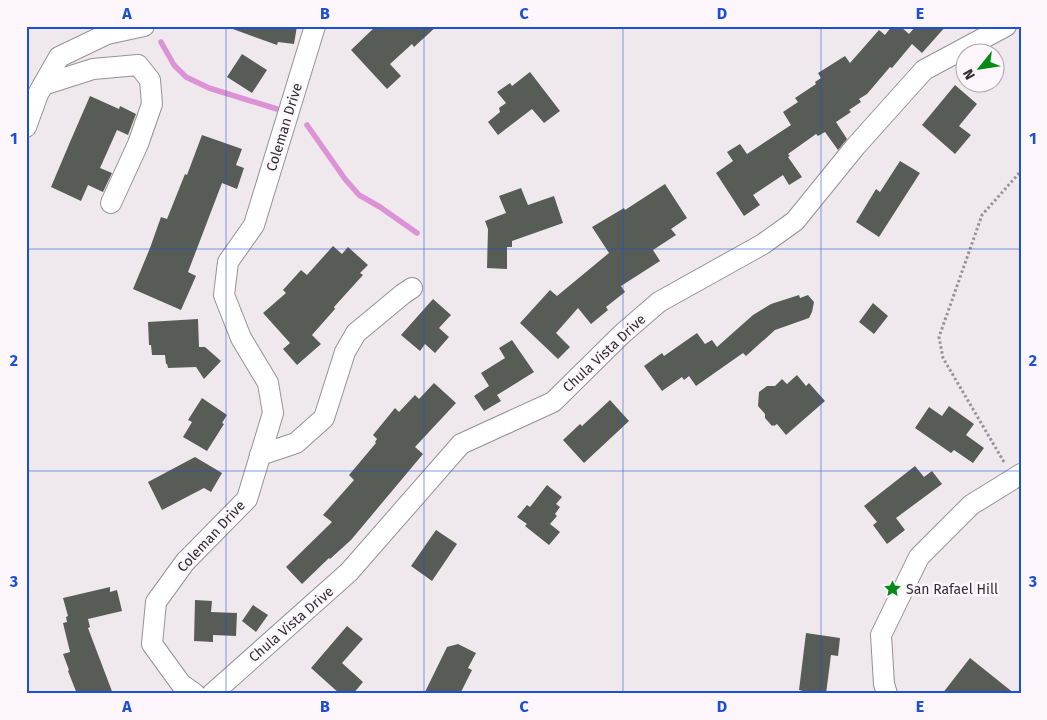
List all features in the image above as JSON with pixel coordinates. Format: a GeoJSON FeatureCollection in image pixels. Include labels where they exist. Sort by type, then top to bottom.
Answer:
{"type":"FeatureCollection","features":[{"type":"Feature","properties":{"kind":"street"},"geometry":{"type":"LineString","coordinates":[[26,127],[38,94],[59,57],[107,34],[144,26]]}},
{"type":"Feature","properties":{"kind":"street","name":"Coleman Drive"},"geometry":{"type":"LineString","coordinates":[[195,694],[181,684],[152,644],[156,602],[185,562],[247,499],[273,413],[268,383],[242,338],[224,295],[228,262],[254,225],[315,26]]}},
{"type":"Feature","properties":{"kind":"street","name":"Chula Vista Drive"},"geometry":{"type":"LineString","coordinates":[[212,694],[349,572],[461,444],[553,402],[622,334],[659,302],[763,244],[795,221],[855,147],[924,70],[1006,26]]}},
{"type":"Feature","properties":{"kind":"street"},"geometry":{"type":"LineString","coordinates":[[43,85],[93,69],[138,66],[150,80],[152,104],[138,144],[111,203]]}},
{"type":"Feature","properties":{"kind":"street"},"geometry":{"type":"LineString","coordinates":[[260,455],[296,443],[324,418],[345,352],[356,334],[412,288]]}},
{"type":"Feature","properties":{"kind":"street"},"geometry":{"type":"LineString","coordinates":[[887,694],[884,684],[881,635],[919,557],[971,505],[1017,476]]}},
{"type":"Feature","properties":{"kind":"path"},"geometry":{"type":"LineString","coordinates":[[1017,476],[944,358],[939,337],[982,215],[1021,171]]}},
{"type":"Feature","properties":{"kind":"building"},"geometry":{"type":"Polygon","coordinates":[[[230,26],[297,26],[294,44],[278,42],[277,45],[230,28],[230,26]]]}},
{"type":"Feature","properties":{"kind":"building"},"geometry":{"type":"Polygon","coordinates":[[[376,26],[437,26],[414,47],[412,44],[390,64],[401,76],[387,89],[351,50],[376,26]]]}},
{"type":"Feature","properties":{"kind":"building"},"geometry":{"type":"Polygon","coordinates":[[[892,26],[900,26],[909,34],[916,26],[946,26],[922,53],[912,44],[867,94],[859,99],[861,102],[849,110],[851,112],[836,122],[847,139],[838,150],[825,132],[818,136],[816,134],[788,154],[790,156],[788,157],[802,177],[789,185],[783,175],[753,195],[760,205],[744,216],[716,173],[733,161],[727,152],[740,144],[747,154],[791,125],[783,112],[798,102],[795,98],[816,84],[815,82],[821,78],[818,73],[845,56],[850,63],[879,30],[885,35],[892,26]]]}},
{"type":"Feature","properties":{"kind":"building"},"geometry":{"type":"Polygon","coordinates":[[[242,54],[267,70],[252,93],[227,77],[242,54]]]}},
{"type":"Feature","properties":{"kind":"building"},"geometry":{"type":"Polygon","coordinates":[[[530,72],[560,111],[544,123],[532,109],[498,135],[488,122],[500,112],[499,108],[506,103],[497,92],[510,83],[512,86],[530,72]]]}},
{"type":"Feature","properties":{"kind":"building"},"geometry":{"type":"Polygon","coordinates":[[[954,86],[954,92],[963,92],[977,104],[959,126],[971,135],[955,154],[922,125],[954,86]]]}},
{"type":"Feature","properties":{"kind":"building"},"geometry":{"type":"Polygon","coordinates":[[[90,96],[119,109],[120,106],[136,114],[128,135],[117,130],[100,168],[112,173],[103,192],[88,185],[81,201],[51,187],[90,96]]]}},
{"type":"Feature","properties":{"kind":"building"},"geometry":{"type":"Polygon","coordinates":[[[202,135],[242,149],[236,165],[244,168],[237,189],[222,183],[188,272],[196,276],[181,310],[133,289],[161,217],[167,219],[185,174],[187,175],[202,135]]]}},
{"type":"Feature","properties":{"kind":"building"},"geometry":{"type":"Polygon","coordinates":[[[900,161],[920,173],[879,237],[856,222],[876,189],[880,192],[900,161]]]}},
{"type":"Feature","properties":{"kind":"building"},"geometry":{"type":"Polygon","coordinates":[[[665,184],[687,218],[671,229],[676,235],[653,250],[660,261],[621,286],[625,292],[606,307],[608,310],[591,324],[578,308],[556,333],[570,347],[558,359],[520,323],[550,290],[557,296],[609,253],[592,227],[624,208],[625,210],[665,184]]]}},
{"type":"Feature","properties":{"kind":"building"},"geometry":{"type":"Polygon","coordinates":[[[521,188],[528,205],[554,196],[563,223],[512,241],[512,247],[507,247],[507,269],[487,268],[488,229],[485,221],[506,213],[499,196],[521,188]]]}},
{"type":"Feature","properties":{"kind":"building"},"geometry":{"type":"Polygon","coordinates":[[[333,246],[342,254],[348,247],[368,265],[360,273],[363,275],[312,335],[321,344],[297,365],[283,349],[290,343],[263,313],[286,293],[283,290],[301,270],[307,275],[333,246]]]}},
{"type":"Feature","properties":{"kind":"building"},"geometry":{"type":"Polygon","coordinates":[[[799,295],[800,298],[808,295],[814,302],[809,318],[775,330],[746,356],[743,353],[696,386],[689,376],[684,380],[682,377],[662,391],[644,366],[662,353],[664,356],[697,333],[705,344],[712,340],[717,347],[753,315],[771,304],[799,295]]]}},
{"type":"Feature","properties":{"kind":"building"},"geometry":{"type":"Polygon","coordinates":[[[433,299],[451,315],[439,328],[449,337],[435,353],[425,344],[420,351],[401,335],[433,299]]]}},
{"type":"Feature","properties":{"kind":"building"},"geometry":{"type":"Polygon","coordinates":[[[873,303],[888,316],[874,334],[859,322],[873,303]]]}},
{"type":"Feature","properties":{"kind":"building"},"geometry":{"type":"Polygon","coordinates":[[[198,319],[199,347],[205,347],[221,361],[204,379],[196,367],[168,368],[165,355],[152,355],[151,345],[149,345],[148,322],[198,319]]]}},
{"type":"Feature","properties":{"kind":"building"},"geometry":{"type":"Polygon","coordinates":[[[512,340],[534,372],[497,395],[501,401],[484,411],[474,396],[489,386],[481,373],[505,358],[499,348],[512,340]]]}},
{"type":"Feature","properties":{"kind":"building"},"geometry":{"type":"Polygon","coordinates":[[[797,375],[806,386],[809,383],[825,401],[786,435],[777,424],[772,426],[765,418],[765,414],[758,406],[759,392],[767,386],[775,386],[782,379],[787,384],[797,375]]]}},
{"type":"Feature","properties":{"kind":"building"},"geometry":{"type":"Polygon","coordinates":[[[434,383],[456,403],[415,447],[423,454],[351,540],[302,584],[286,567],[332,522],[323,515],[354,480],[349,475],[376,443],[377,439],[373,435],[395,408],[399,412],[415,395],[419,399],[434,383]]]}},
{"type":"Feature","properties":{"kind":"building"},"geometry":{"type":"Polygon","coordinates":[[[202,398],[227,415],[222,423],[224,424],[207,451],[183,437],[192,422],[188,420],[202,398]]]}},
{"type":"Feature","properties":{"kind":"building"},"geometry":{"type":"Polygon","coordinates":[[[610,400],[629,421],[584,463],[563,440],[580,424],[582,426],[610,400]]]}},
{"type":"Feature","properties":{"kind":"building"},"geometry":{"type":"Polygon","coordinates":[[[949,406],[974,424],[966,435],[984,448],[973,463],[954,450],[951,453],[915,428],[929,407],[942,416],[949,406]]]}},
{"type":"Feature","properties":{"kind":"building"},"geometry":{"type":"Polygon","coordinates":[[[195,457],[222,473],[211,492],[204,488],[162,510],[148,482],[195,457]]]}},
{"type":"Feature","properties":{"kind":"building"},"geometry":{"type":"Polygon","coordinates":[[[915,466],[924,477],[932,471],[942,484],[896,518],[905,530],[887,544],[873,525],[877,522],[864,506],[915,466]]]}},
{"type":"Feature","properties":{"kind":"building"},"geometry":{"type":"Polygon","coordinates":[[[547,485],[562,497],[556,504],[560,507],[555,514],[557,516],[550,524],[560,532],[549,545],[525,526],[527,524],[517,517],[527,505],[530,507],[547,485]]]}},
{"type":"Feature","properties":{"kind":"building"},"geometry":{"type":"Polygon","coordinates":[[[436,530],[457,544],[432,581],[411,566],[436,530]]]}},
{"type":"Feature","properties":{"kind":"building"},"geometry":{"type":"Polygon","coordinates":[[[110,587],[110,592],[117,590],[122,611],[88,619],[90,627],[88,628],[113,694],[77,694],[63,654],[70,652],[63,623],[67,622],[66,617],[68,616],[63,598],[110,587]]]}},
{"type":"Feature","properties":{"kind":"building"},"geometry":{"type":"Polygon","coordinates":[[[195,600],[212,601],[211,612],[237,613],[236,636],[213,635],[213,642],[194,641],[195,600]]]}},
{"type":"Feature","properties":{"kind":"building"},"geometry":{"type":"Polygon","coordinates":[[[253,605],[268,615],[256,632],[242,621],[253,605]]]}},
{"type":"Feature","properties":{"kind":"building"},"geometry":{"type":"Polygon","coordinates":[[[347,626],[363,639],[342,663],[363,682],[353,694],[340,694],[311,668],[347,626]]]}},
{"type":"Feature","properties":{"kind":"building"},"geometry":{"type":"Polygon","coordinates":[[[806,633],[840,638],[838,656],[831,655],[826,694],[803,694],[803,691],[799,690],[806,633]]]}},
{"type":"Feature","properties":{"kind":"building"},"geometry":{"type":"Polygon","coordinates":[[[458,644],[476,653],[468,668],[472,670],[460,694],[424,694],[447,647],[458,644]]]}},
{"type":"Feature","properties":{"kind":"building"},"geometry":{"type":"Polygon","coordinates":[[[970,658],[1015,694],[942,694],[970,658]]]}},
{"type":"Feature","properties":{"kind":"waterway"},"geometry":{"type":"LineString","coordinates":[[161,42],[174,65],[186,77],[209,88],[277,109]]}},
{"type":"Feature","properties":{"kind":"waterway"},"geometry":{"type":"LineString","coordinates":[[307,125],[345,179],[359,195],[417,233]]}},
{"type":"Feature","properties":{"kind":"place","name":"San Rafael Hill"},"geometry":{"type":"Point","coordinates":[892,589]}}]}
